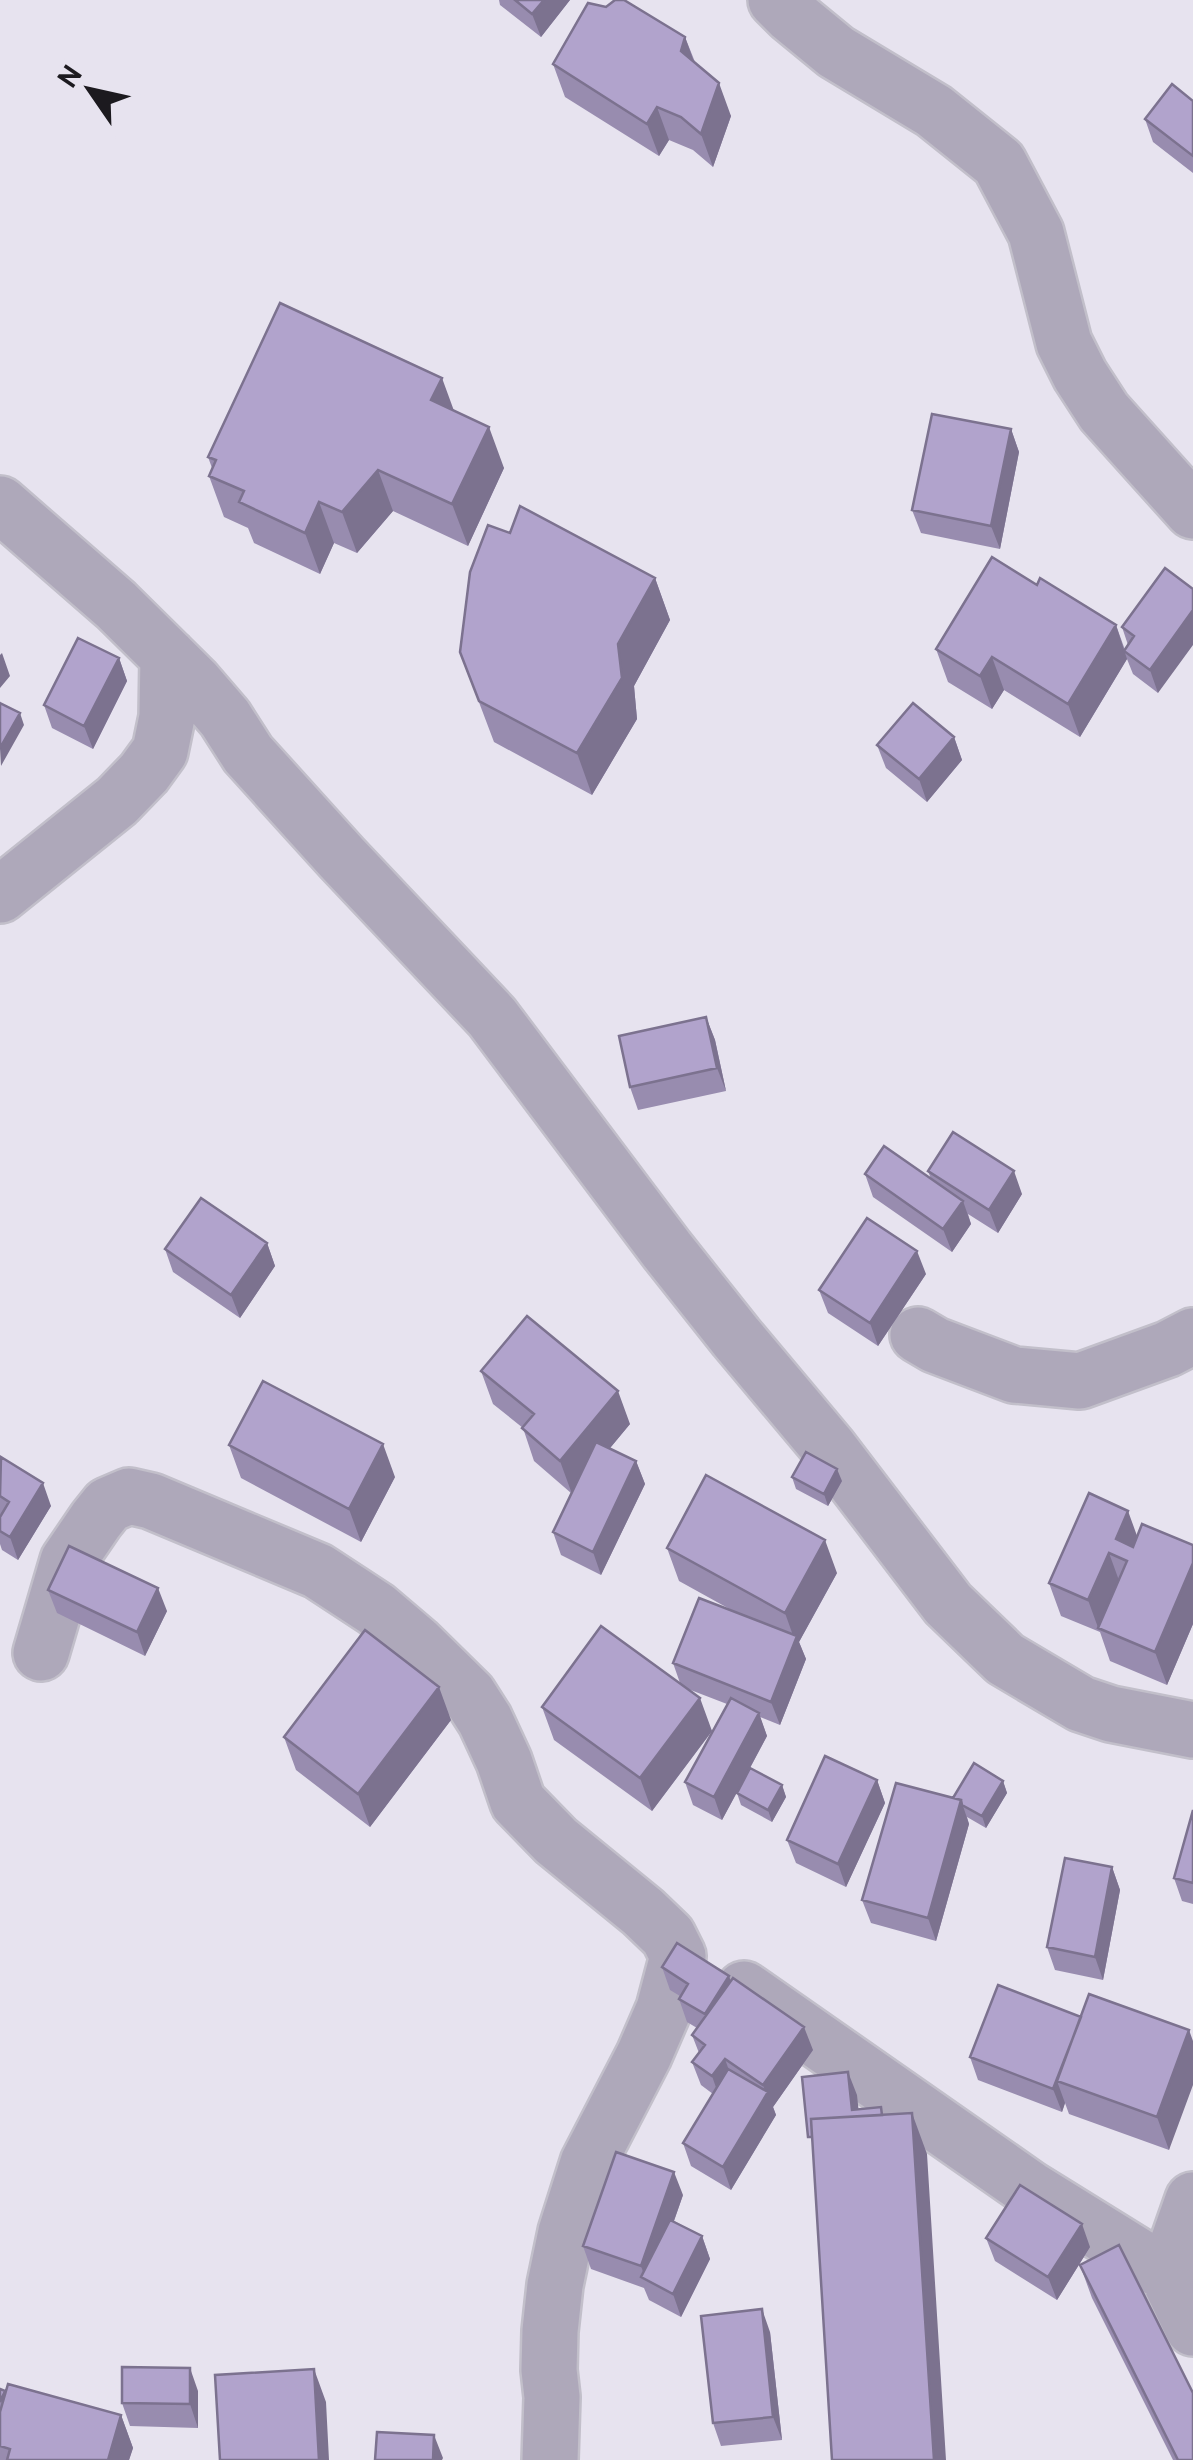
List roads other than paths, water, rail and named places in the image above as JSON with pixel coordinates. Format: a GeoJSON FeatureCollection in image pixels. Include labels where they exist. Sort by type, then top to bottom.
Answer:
{"type":"FeatureCollection","features":[{"type":"Feature","properties":{"kind":"street"},"geometry":{"type":"LineString","coordinates":[[776,0],[836,52],[934,111],[1000,163],[1036,233],[1064,344],[1080,375],[1104,412],[1193,511]]}},
{"type":"Feature","properties":{"kind":"street"},"geometry":{"type":"LineString","coordinates":[[0,504],[116,605],[194,682],[225,718],[248,754],[492,1017],[667,1250],[829,1448],[948,1604],[1005,1659],[1081,1704],[1193,1730]]}},
{"type":"Feature","properties":{"kind":"street"},"geometry":{"type":"LineString","coordinates":[[0,895],[117,801],[160,751],[166,717],[168,656]]}},
{"type":"Feature","properties":{"kind":"street"},"geometry":{"type":"LineString","coordinates":[[918,1335],[1014,1375],[1080,1380],[1168,1349],[1193,1336]]}},
{"type":"Feature","properties":{"kind":"street"},"geometry":{"type":"LineString","coordinates":[[41,1654],[68,1562],[108,1504],[129,1496],[151,1501],[318,1571],[376,1608],[469,1695],[486,1720],[518,1802],[556,1841],[668,1936],[1030,2189],[1167,2274],[1193,2328]]}},
{"type":"Feature","properties":{"kind":"street"},"geometry":{"type":"LineString","coordinates":[[550,2460],[550,2331],[566,2232],[588,2163],[664,2010],[678,1956],[668,1936]]}},
{"type":"Feature","properties":{"kind":"street"},"geometry":{"type":"LineString","coordinates":[[1167,2274],[1193,2200]]}}]}
